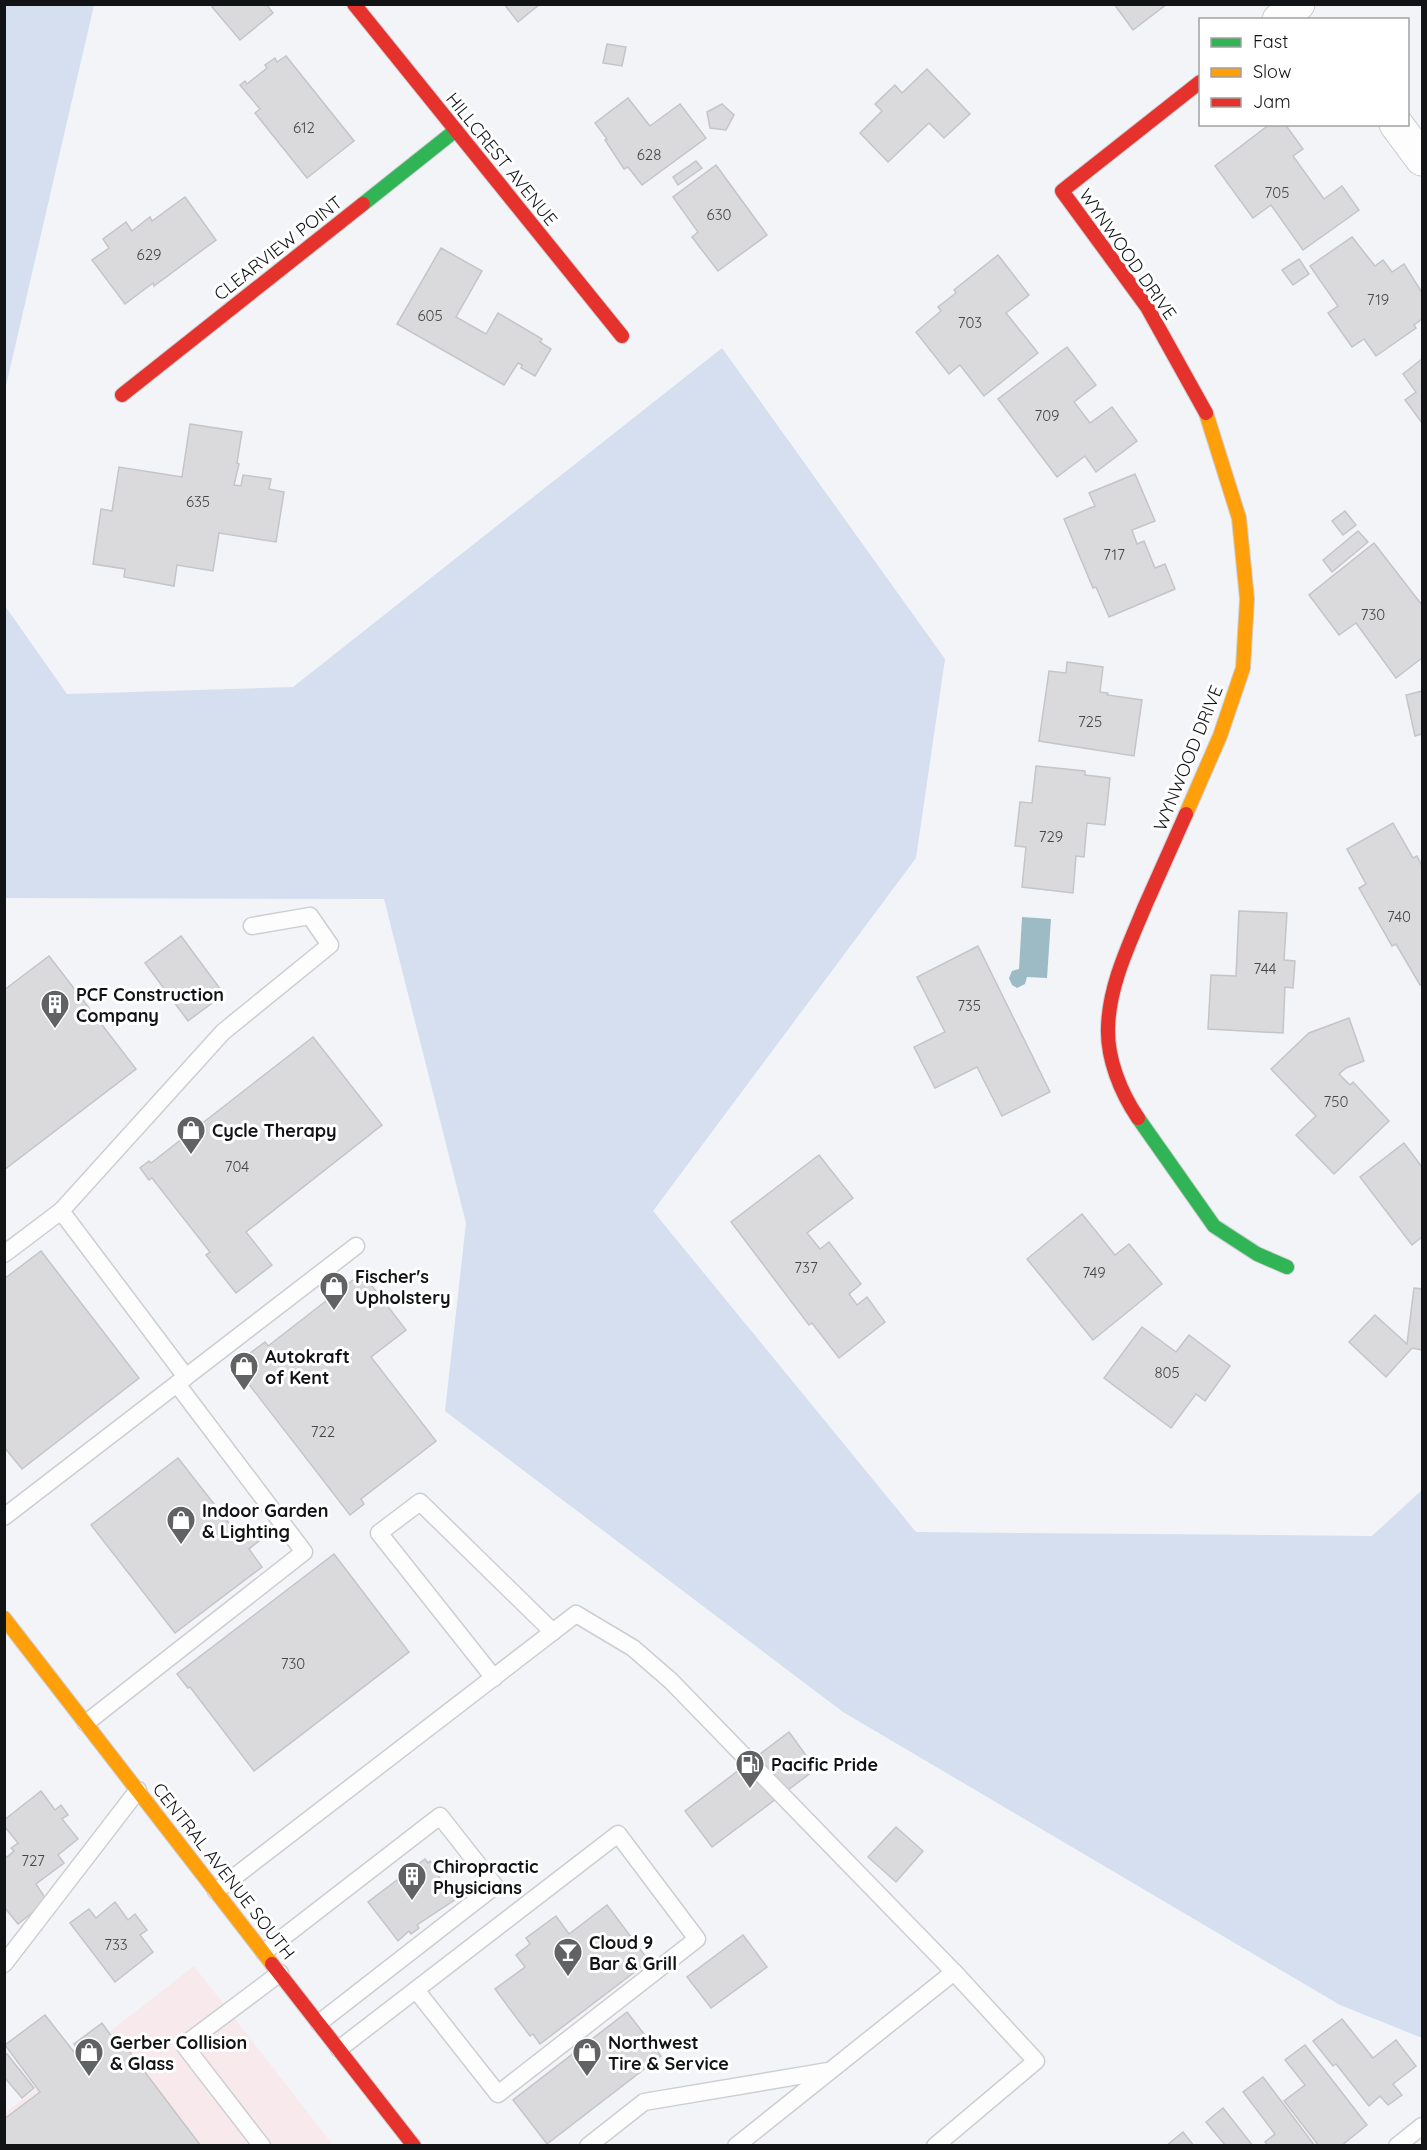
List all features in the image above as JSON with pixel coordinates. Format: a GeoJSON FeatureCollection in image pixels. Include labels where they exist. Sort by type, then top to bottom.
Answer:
{"type":"FeatureCollection","features":[{"type":"Feature","properties":{"kind":"street","name":"HILLCREST AVENUE"},"geometry":{"type":"LineString","coordinates":[[354,4],[622,336]]}},
{"type":"Feature","properties":{"kind":"street"},"geometry":{"type":"LineString","coordinates":[[1281,18],[1298,4]]}},
{"type":"Feature","properties":{"kind":"street"},"geometry":{"type":"LineString","coordinates":[[1304,4],[1314,18]]}},
{"type":"Feature","properties":{"kind":"street","name":"WYNWOOD DRIVE"},"geometry":{"type":"LineString","coordinates":[[1199,83],[1062,192],[1147,307],[1206,412],[1239,519],[1247,599],[1243,668],[1220,736],[1125,953],[1114,989],[1108,1029],[1114,1068],[1124,1097],[1214,1226],[1257,1254],[1287,1267]]}},
{"type":"Feature","properties":{"kind":"street"},"geometry":{"type":"LineString","coordinates":[[1397,126],[1422,159]]}},
{"type":"Feature","properties":{"kind":"street","name":"CLEARVIEW POINT"},"geometry":{"type":"LineString","coordinates":[[122,395],[456,130]]}},
{"type":"Feature","properties":{"kind":"street","name":"CENTRAL AVENUE SOUTH"},"geometry":{"type":"LineString","coordinates":[[8,1629],[86,1723],[414,2145]]}},
{"type":"Feature","properties":{"kind":"lane"},"geometry":{"type":"LineString","coordinates":[[4,1254],[61,1211],[223,1032],[330,945],[310,916],[252,926]]}},
{"type":"Feature","properties":{"kind":"lane"},"geometry":{"type":"LineString","coordinates":[[61,1211],[304,1552],[86,1723]]}},
{"type":"Feature","properties":{"kind":"lane"},"geometry":{"type":"LineString","coordinates":[[4,1517],[356,1246]]}},
{"type":"Feature","properties":{"kind":"lane"},"geometry":{"type":"LineString","coordinates":[[494,1678],[379,1533],[420,1502],[553,1632]]}},
{"type":"Feature","properties":{"kind":"lane"},"geometry":{"type":"LineString","coordinates":[[216,1891],[576,1614],[633,1648],[670,1681],[954,1972],[1036,2061],[935,2145]]}},
{"type":"Feature","properties":{"kind":"lane"},"geometry":{"type":"LineString","coordinates":[[4,1964],[138,1790]]}},
{"type":"Feature","properties":{"kind":"lane"},"geometry":{"type":"LineString","coordinates":[[264,1952],[440,1816],[495,1886],[319,2023]]}},
{"type":"Feature","properties":{"kind":"lane"},"geometry":{"type":"LineString","coordinates":[[339,2049],[618,1834],[697,1939],[498,2094],[416,1990]]}},
{"type":"Feature","properties":{"kind":"lane"},"geometry":{"type":"LineString","coordinates":[[262,2145],[184,2044],[280,1972]]}},
{"type":"Feature","properties":{"kind":"lane"},"geometry":{"type":"LineString","coordinates":[[736,2145],[954,1972]]}},
{"type":"Feature","properties":{"kind":"lane"},"geometry":{"type":"LineString","coordinates":[[588,2145],[644,2102],[830,2071]]}},
{"type":"Feature","properties":{"kind":"lane"},"geometry":{"type":"LineString","coordinates":[[1397,2145],[1422,2126]]}},
{"type":"Feature","properties":{"kind":"shaded area"},"geometry":{"type":"Polygon","coordinates":[[[4,5],[94,5],[5,390],[4,5]]]}},
{"type":"Feature","properties":{"kind":"shaded area"},"geometry":{"type":"Polygon","coordinates":[[[722,348],[945,659],[916,858],[653,1211],[916,1532],[1372,1536],[1422,1490],[1422,2038],[1340,2005],[843,1712],[445,1411],[466,1223],[384,899],[5,898],[5,606],[67,694],[293,687],[722,348]]]}},
{"type":"Feature","properties":{"kind":"shaded area"},"geometry":{"type":"Polygon","coordinates":[[[1022,917],[1051,919],[1047,978],[1027,977],[1025,984],[1017,988],[1012,985],[1009,978],[1012,971],[1019,969],[1022,917]]]}},
{"type":"Feature","properties":{"kind":"shaded area"},"geometry":{"type":"Polygon","coordinates":[[[194,1966],[333,2145],[5,2146],[5,2113],[194,1966]]]}},
{"type":"Feature","properties":{"kind":"building"},"geometry":{"type":"Polygon","coordinates":[[[214,4],[266,4],[273,13],[240,40],[212,7],[214,4]]]}},
{"type":"Feature","properties":{"kind":"building"},"geometry":{"type":"Polygon","coordinates":[[[504,4],[540,4],[518,22],[504,4]]]}},
{"type":"Feature","properties":{"kind":"building"},"geometry":{"type":"Polygon","coordinates":[[[1114,4],[1167,4],[1133,30],[1114,4]]]}},
{"type":"Feature","properties":{"kind":"building"},"geometry":{"type":"Polygon","coordinates":[[[607,44],[626,47],[622,66],[603,63],[607,44]]]}},
{"type":"Feature","properties":{"kind":"building"},"geometry":{"type":"Polygon","coordinates":[[[286,56],[354,141],[307,178],[255,113],[260,109],[240,85],[245,81],[247,84],[267,68],[265,65],[275,58],[277,62],[286,56]]]}},
{"type":"Feature","properties":{"kind":"building"},"geometry":{"type":"Polygon","coordinates":[[[927,69],[970,114],[944,138],[929,123],[888,162],[860,133],[882,111],[875,104],[895,85],[902,93],[927,69]]]}},
{"type":"Feature","properties":{"kind":"building"},"geometry":{"type":"Polygon","coordinates":[[[628,98],[650,126],[680,104],[706,138],[642,185],[628,167],[624,169],[595,123],[628,98]]]}},
{"type":"Feature","properties":{"kind":"building"},"geometry":{"type":"Polygon","coordinates":[[[722,104],[734,115],[726,130],[710,128],[707,112],[722,104]]]}},
{"type":"Feature","properties":{"kind":"building"},"geometry":{"type":"Polygon","coordinates":[[[1267,126],[1286,126],[1303,149],[1293,156],[1324,199],[1342,186],[1359,210],[1303,250],[1271,205],[1253,218],[1215,166],[1267,126]]]}},
{"type":"Feature","properties":{"kind":"building"},"geometry":{"type":"Polygon","coordinates":[[[696,161],[702,168],[678,185],[673,177],[696,161]]]}},
{"type":"Feature","properties":{"kind":"building"},"geometry":{"type":"Polygon","coordinates":[[[716,165],[767,235],[718,271],[692,237],[698,232],[673,197],[716,165]]]}},
{"type":"Feature","properties":{"kind":"building"},"geometry":{"type":"Polygon","coordinates":[[[185,197],[216,240],[154,286],[153,283],[125,304],[92,260],[109,248],[103,239],[126,222],[132,231],[150,217],[152,221],[185,197]]]}},
{"type":"Feature","properties":{"kind":"building"},"geometry":{"type":"Polygon","coordinates":[[[1352,237],[1375,266],[1383,260],[1392,272],[1404,264],[1422,290],[1422,319],[1414,325],[1416,328],[1376,356],[1364,339],[1352,347],[1328,313],[1338,306],[1310,266],[1352,237]]]}},
{"type":"Feature","properties":{"kind":"building"},"geometry":{"type":"Polygon","coordinates":[[[441,248],[482,271],[456,317],[486,334],[498,313],[542,339],[540,342],[551,349],[535,376],[521,368],[522,365],[518,363],[504,385],[397,324],[441,248]]]}},
{"type":"Feature","properties":{"kind":"building"},"geometry":{"type":"Polygon","coordinates":[[[998,255],[1029,295],[1006,313],[1038,353],[984,396],[960,365],[949,374],[916,332],[941,311],[938,307],[956,293],[954,290],[998,255]]]}},
{"type":"Feature","properties":{"kind":"building"},"geometry":{"type":"Polygon","coordinates":[[[1299,259],[1309,274],[1293,285],[1282,270],[1299,259]]]}},
{"type":"Feature","properties":{"kind":"building"},"geometry":{"type":"Polygon","coordinates":[[[1067,347],[1096,385],[1074,402],[1090,423],[1112,407],[1137,441],[1096,472],[1085,456],[1057,477],[998,399],[1067,347]]]}},
{"type":"Feature","properties":{"kind":"building"},"geometry":{"type":"Polygon","coordinates":[[[1422,359],[1422,423],[1405,400],[1416,392],[1403,374],[1422,359]]]}},
{"type":"Feature","properties":{"kind":"building"},"geometry":{"type":"Polygon","coordinates":[[[190,424],[242,432],[237,463],[239,464],[234,485],[241,486],[243,475],[271,479],[269,489],[284,492],[276,542],[219,533],[213,571],[177,565],[174,586],[124,577],[125,569],[93,564],[101,509],[112,511],[119,467],[182,477],[190,424]]]}},
{"type":"Feature","properties":{"kind":"building"},"geometry":{"type":"Polygon","coordinates":[[[1135,474],[1155,521],[1132,530],[1137,544],[1144,541],[1155,568],[1165,564],[1175,589],[1109,617],[1096,587],[1093,588],[1064,519],[1095,506],[1089,493],[1135,474]]]}},
{"type":"Feature","properties":{"kind":"building"},"geometry":{"type":"Polygon","coordinates":[[[1345,511],[1356,525],[1343,535],[1332,521],[1345,511]]]}},
{"type":"Feature","properties":{"kind":"building"},"geometry":{"type":"Polygon","coordinates":[[[1358,531],[1368,542],[1332,572],[1323,560],[1358,531]]]}},
{"type":"Feature","properties":{"kind":"building"},"geometry":{"type":"Polygon","coordinates":[[[1374,543],[1422,605],[1422,658],[1396,678],[1356,623],[1339,635],[1309,595],[1374,543]]]}},
{"type":"Feature","properties":{"kind":"building"},"geometry":{"type":"Polygon","coordinates":[[[1067,662],[1103,667],[1100,692],[1142,700],[1134,756],[1039,741],[1049,671],[1066,673],[1067,662]]]}},
{"type":"Feature","properties":{"kind":"building"},"geometry":{"type":"Polygon","coordinates":[[[1422,691],[1422,734],[1415,736],[1406,695],[1422,691]]]}},
{"type":"Feature","properties":{"kind":"building"},"geometry":{"type":"Polygon","coordinates":[[[1036,766],[1085,771],[1085,775],[1110,778],[1105,825],[1087,823],[1084,857],[1076,856],[1073,893],[1022,887],[1026,847],[1015,846],[1020,802],[1032,803],[1036,766]]]}},
{"type":"Feature","properties":{"kind":"building"},"geometry":{"type":"Polygon","coordinates":[[[1393,823],[1413,858],[1417,856],[1422,866],[1422,984],[1420,985],[1396,944],[1392,946],[1359,888],[1366,884],[1347,849],[1393,823]]]}},
{"type":"Feature","properties":{"kind":"building"},"geometry":{"type":"Polygon","coordinates":[[[1239,911],[1287,913],[1284,960],[1295,961],[1293,988],[1285,987],[1283,1033],[1208,1029],[1211,975],[1236,976],[1239,911]]]}},
{"type":"Feature","properties":{"kind":"building"},"geometry":{"type":"Polygon","coordinates":[[[181,936],[224,994],[188,1021],[145,963],[181,936]]]}},
{"type":"Feature","properties":{"kind":"building"},"geometry":{"type":"Polygon","coordinates":[[[978,946],[1050,1092],[1002,1116],[977,1067],[935,1088],[914,1047],[945,1032],[917,977],[978,946]]]}},
{"type":"Feature","properties":{"kind":"building","name":"PCF Construction Company"},"geometry":{"type":"Polygon","coordinates":[[[49,956],[136,1069],[4,1170],[4,990],[49,956]]]}},
{"type":"Feature","properties":{"kind":"building"},"geometry":{"type":"Polygon","coordinates":[[[1349,1018],[1364,1061],[1346,1068],[1339,1074],[1350,1085],[1353,1082],[1389,1121],[1334,1174],[1296,1135],[1316,1116],[1271,1069],[1309,1033],[1349,1018]]]}},
{"type":"Feature","properties":{"kind":"building"},"geometry":{"type":"Polygon","coordinates":[[[313,1037],[382,1125],[246,1232],[272,1265],[236,1293],[206,1255],[210,1252],[152,1178],[149,1180],[140,1168],[149,1161],[151,1163],[313,1037]]]}},
{"type":"Feature","properties":{"kind":"building"},"geometry":{"type":"Polygon","coordinates":[[[1404,1143],[1422,1167],[1422,1237],[1412,1245],[1360,1177],[1404,1143]]]}},
{"type":"Feature","properties":{"kind":"building"},"geometry":{"type":"Polygon","coordinates":[[[819,1155],[853,1198],[807,1233],[820,1249],[829,1242],[861,1284],[849,1294],[857,1305],[867,1297],[885,1322],[839,1358],[812,1323],[809,1325],[731,1222],[819,1155]]]}},
{"type":"Feature","properties":{"kind":"building"},"geometry":{"type":"Polygon","coordinates":[[[1082,1214],[1115,1255],[1129,1244],[1162,1284],[1093,1340],[1027,1259],[1082,1214]]]}},
{"type":"Feature","properties":{"kind":"building"},"geometry":{"type":"Polygon","coordinates":[[[41,1251],[139,1378],[22,1469],[4,1447],[4,1279],[41,1251]]]}},
{"type":"Feature","properties":{"kind":"building"},"geometry":{"type":"Polygon","coordinates":[[[362,1273],[406,1330],[371,1357],[436,1441],[361,1499],[364,1504],[350,1515],[234,1365],[265,1342],[268,1346],[362,1273]]]}},
{"type":"Feature","properties":{"kind":"building"},"geometry":{"type":"Polygon","coordinates":[[[1414,1288],[1422,1289],[1422,1350],[1412,1348],[1386,1377],[1349,1342],[1375,1315],[1407,1344],[1414,1288]]]}},
{"type":"Feature","properties":{"kind":"building"},"geometry":{"type":"Polygon","coordinates":[[[1142,1327],[1176,1352],[1189,1335],[1230,1366],[1205,1401],[1196,1394],[1171,1428],[1104,1378],[1142,1327]]]}},
{"type":"Feature","properties":{"kind":"building","name":"Indoor Garden & Lighting"},"geometry":{"type":"Polygon","coordinates":[[[178,1458],[236,1532],[248,1523],[260,1540],[249,1549],[262,1567],[175,1633],[91,1525],[178,1458]]]}},
{"type":"Feature","properties":{"kind":"building"},"geometry":{"type":"Polygon","coordinates":[[[334,1554],[409,1652],[254,1771],[190,1687],[188,1688],[177,1674],[334,1554]]]}},
{"type":"Feature","properties":{"kind":"building","name":"Pacific Pride"},"geometry":{"type":"Polygon","coordinates":[[[789,1732],[816,1769],[712,1847],[685,1811],[789,1732]]]}},
{"type":"Feature","properties":{"kind":"building"},"geometry":{"type":"Polygon","coordinates":[[[41,1791],[55,1810],[61,1805],[68,1815],[62,1819],[78,1839],[58,1855],[64,1863],[36,1884],[47,1901],[18,1924],[4,1907],[4,1855],[7,1857],[14,1851],[11,1848],[18,1843],[4,1826],[4,1820],[41,1791]]]}},
{"type":"Feature","properties":{"kind":"building"},"geometry":{"type":"Polygon","coordinates":[[[896,1827],[923,1851],[896,1882],[868,1857],[896,1827]]]}},
{"type":"Feature","properties":{"kind":"building","name":"Chiropractic Physicians"},"geometry":{"type":"Polygon","coordinates":[[[425,1859],[439,1871],[436,1873],[456,1899],[417,1925],[419,1928],[411,1934],[409,1931],[398,1941],[368,1902],[425,1859]]]}},
{"type":"Feature","properties":{"kind":"building"},"geometry":{"type":"Polygon","coordinates":[[[115,1902],[128,1920],[135,1914],[147,1930],[140,1935],[153,1952],[115,1982],[70,1923],[89,1909],[96,1918],[115,1902]]]}},
{"type":"Feature","properties":{"kind":"building","name":"Cloud 9 Bar & Grill"},"geometry":{"type":"Polygon","coordinates":[[[607,1905],[649,1961],[540,2044],[533,2034],[530,2036],[495,1989],[525,1967],[516,1955],[530,1944],[526,1938],[556,1916],[569,1934],[607,1905]]]}},
{"type":"Feature","properties":{"kind":"building"},"geometry":{"type":"Polygon","coordinates":[[[743,1935],[767,1967],[711,2008],[687,1977],[743,1935]]]}},
{"type":"Feature","properties":{"kind":"building","name":"Northwest Tire & Service"},"geometry":{"type":"Polygon","coordinates":[[[627,2012],[661,2056],[547,2144],[513,2100],[627,2012]]]}},
{"type":"Feature","properties":{"kind":"building","name":"Gerber Collision & Glass"},"geometry":{"type":"Polygon","coordinates":[[[45,2015],[81,2061],[85,2058],[74,2044],[102,2023],[112,2037],[116,2034],[201,2146],[4,2146],[4,2119],[40,2092],[5,2045],[45,2015]]]}},
{"type":"Feature","properties":{"kind":"building"},"geometry":{"type":"Polygon","coordinates":[[[1342,2019],[1373,2058],[1396,2040],[1416,2066],[1393,2084],[1402,2095],[1388,2105],[1380,2096],[1369,2106],[1336,2064],[1333,2066],[1313,2041],[1342,2019]]]}},
{"type":"Feature","properties":{"kind":"building"},"geometry":{"type":"Polygon","coordinates":[[[1305,2045],[1367,2125],[1341,2146],[1319,2146],[1284,2101],[1305,2085],[1285,2060],[1305,2045]]]}},
{"type":"Feature","properties":{"kind":"building"},"geometry":{"type":"Polygon","coordinates":[[[7,2054],[34,2088],[22,2098],[4,2077],[4,2055],[7,2054]]]}},
{"type":"Feature","properties":{"kind":"building"},"geometry":{"type":"Polygon","coordinates":[[[1263,2077],[1315,2146],[1268,2146],[1265,2142],[1275,2134],[1243,2092],[1263,2077]]]}},
{"type":"Feature","properties":{"kind":"building"},"geometry":{"type":"Polygon","coordinates":[[[1223,2108],[1253,2146],[1226,2146],[1206,2122],[1223,2108]]]}},
{"type":"Feature","properties":{"kind":"building"},"geometry":{"type":"Polygon","coordinates":[[[1183,2132],[1194,2146],[1166,2146],[1183,2132]]]}},
{"type":"Feature","properties":{"kind":"traffic: fast"},"geometry":{"type":"LineString","coordinates":[[363,204],[456,130]]}},
{"type":"Feature","properties":{"kind":"traffic: fast"},"geometry":{"type":"LineString","coordinates":[[1138,1118],[1214,1226],[1257,1254],[1287,1267]]}},
{"type":"Feature","properties":{"kind":"traffic: slow"},"geometry":{"type":"LineString","coordinates":[[1186,814],[1220,736],[1243,668],[1247,599],[1239,518],[1206,413]]}},
{"type":"Feature","properties":{"kind":"traffic: slow"},"geometry":{"type":"LineString","coordinates":[[4,1618],[272,1964]]}},
{"type":"Feature","properties":{"kind":"traffic: jam"},"geometry":{"type":"LineString","coordinates":[[354,4],[622,336]]}},
{"type":"Feature","properties":{"kind":"traffic: jam"},"geometry":{"type":"LineString","coordinates":[[1199,83],[1062,191],[1147,307],[1206,413]]}},
{"type":"Feature","properties":{"kind":"traffic: jam"},"geometry":{"type":"LineString","coordinates":[[122,395],[363,204]]}},
{"type":"Feature","properties":{"kind":"traffic: jam"},"geometry":{"type":"LineString","coordinates":[[1138,1118],[1126,1098],[1113,1064],[1108,1040],[1109,1012],[1116,981],[1127,950],[1186,814]]}},
{"type":"Feature","properties":{"kind":"traffic: jam"},"geometry":{"type":"LineString","coordinates":[[272,1964],[414,2146]]}},
{"type":"Feature","properties":{"kind":"place","name":"PCF Construction Company"},"geometry":{"type":"Point","coordinates":[55,1030]}},
{"type":"Feature","properties":{"kind":"place","name":"Cycle Therapy"},"geometry":{"type":"Point","coordinates":[191,1156]}},
{"type":"Feature","properties":{"kind":"place","name":"Fischer's Upholstery"},"geometry":{"type":"Point","coordinates":[334,1312]}},
{"type":"Feature","properties":{"kind":"place","name":"Autokraft of Kent"},"geometry":{"type":"Point","coordinates":[244,1392]}},
{"type":"Feature","properties":{"kind":"place","name":"Indoor Garden & Lighting"},"geometry":{"type":"Point","coordinates":[181,1546]}},
{"type":"Feature","properties":{"kind":"place","name":"Pacific Pride"},"geometry":{"type":"Point","coordinates":[750,1790]}},
{"type":"Feature","properties":{"kind":"place","name":"Chiropractic Physicians"},"geometry":{"type":"Point","coordinates":[412,1902]}},
{"type":"Feature","properties":{"kind":"place","name":"Cloud 9 Bar & Grill"},"geometry":{"type":"Point","coordinates":[568,1978]}},
{"type":"Feature","properties":{"kind":"place","name":"Gerber Collision & Glass"},"geometry":{"type":"Point","coordinates":[89,2078]}},
{"type":"Feature","properties":{"kind":"place","name":"Northwest Tire & Service"},"geometry":{"type":"Point","coordinates":[587,2078]}}]}
